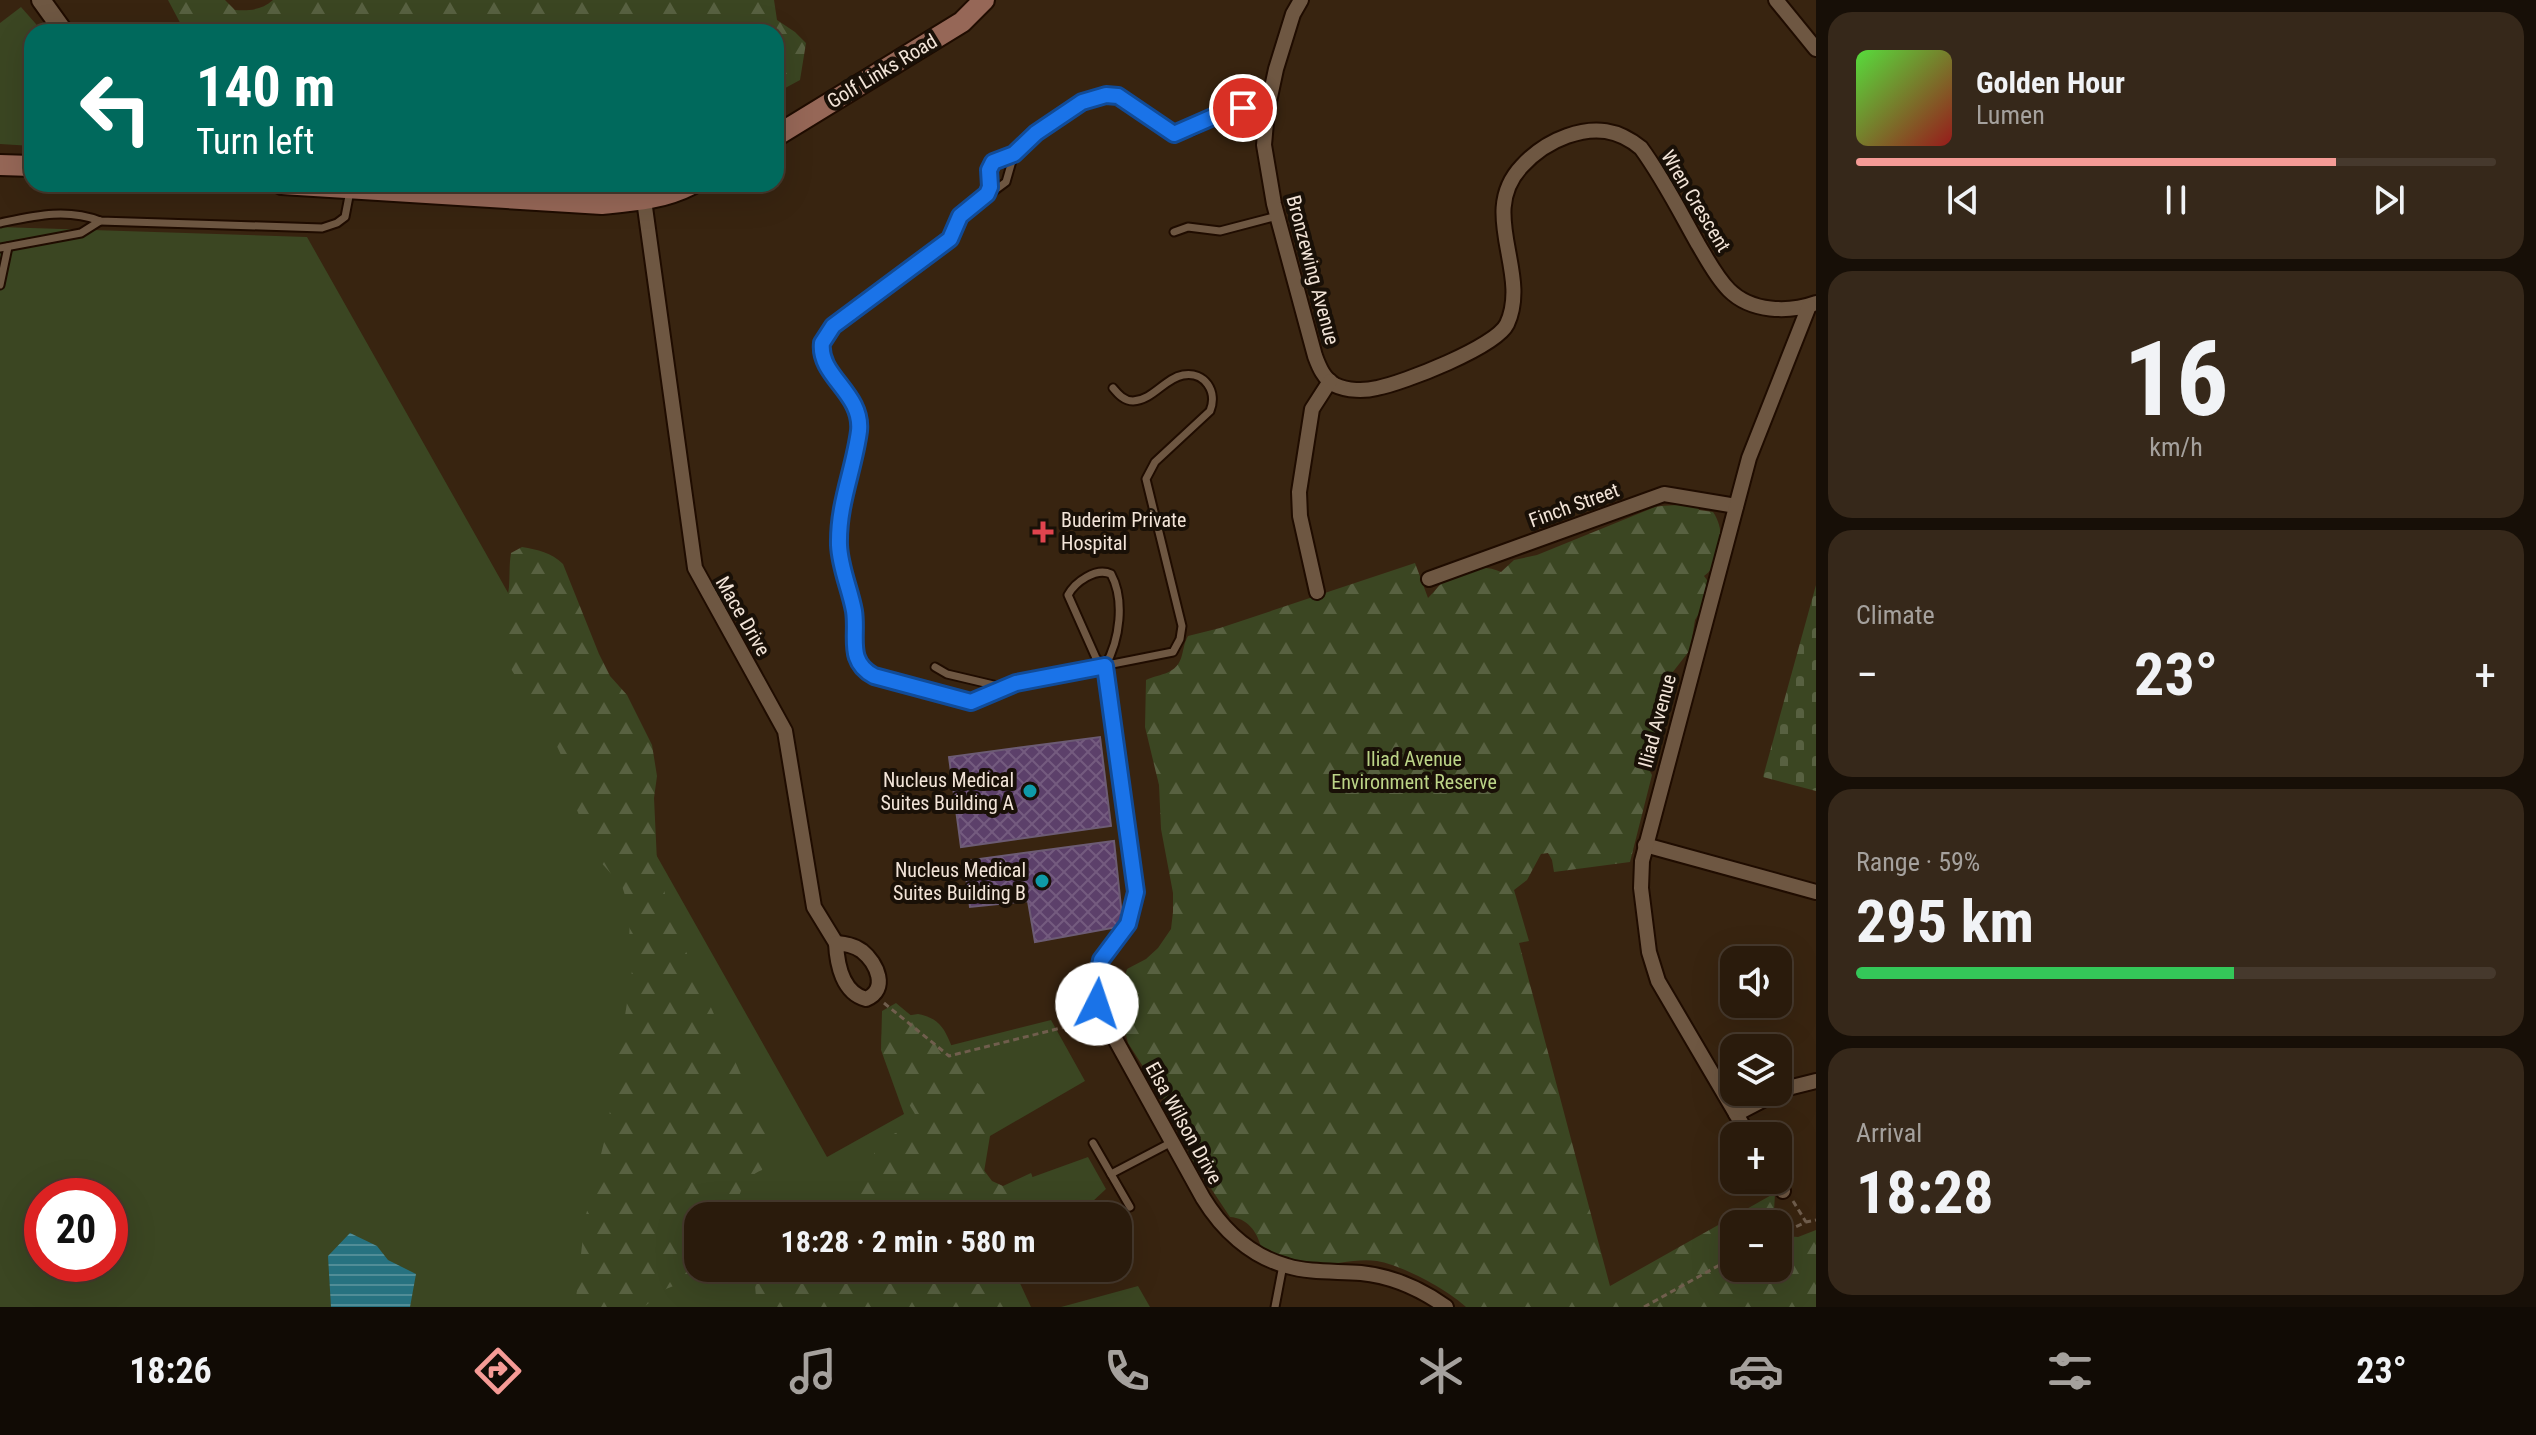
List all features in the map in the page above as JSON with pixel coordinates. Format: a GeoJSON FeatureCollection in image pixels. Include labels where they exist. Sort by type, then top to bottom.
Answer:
{"type":"FeatureCollection","features":[{"type":"Feature","properties":{"kind":"main road","name":"Golf Links Road"},"geometry":{"type":"LineString","coordinates":[[784,131],[962,22],[984,0]]}},
{"type":"Feature","properties":{"kind":"main road"},"geometry":{"type":"LineString","coordinates":[[0,165],[24,166]]}},
{"type":"Feature","properties":{"kind":"main road"},"geometry":{"type":"LineString","coordinates":[[395,192],[602,204],[644,200],[677,192]]}},
{"type":"Feature","properties":{"kind":"street"},"geometry":{"type":"LineString","coordinates":[[41,0],[58,24]]}},
{"type":"Feature","properties":{"kind":"street","name":"Bronzewing Avenue"},"geometry":{"type":"LineString","coordinates":[[1301,0],[1289,26],[1267,111],[1264,145],[1277,216],[1315,356],[1322,373],[1330,381]]}},
{"type":"Feature","properties":{"kind":"street"},"geometry":{"type":"LineString","coordinates":[[1776,0],[1816,49]]}},
{"type":"Feature","properties":{"kind":"street"},"geometry":{"type":"LineString","coordinates":[[1191,128],[1229,110],[1250,108],[1267,111]]}},
{"type":"Feature","properties":{"kind":"street","name":"Wren Crescent"},"geometry":{"type":"LineString","coordinates":[[1330,381],[1354,389],[1386,386],[1472,352],[1503,332],[1508,323],[1513,295],[1512,270],[1502,220],[1509,187],[1517,171],[1544,148],[1562,138],[1588,130],[1614,132],[1629,138],[1641,148],[1712,268],[1729,291],[1750,303],[1776,310],[1813,305]]}},
{"type":"Feature","properties":{"kind":"street","name":"Mace Drive"},"geometry":{"type":"LineString","coordinates":[[644,200],[695,568],[785,731],[814,907],[836,943],[840,970],[852,993],[866,999],[875,996]]}},
{"type":"Feature","properties":{"kind":"street","name":"Iliad Avenue"},"geometry":{"type":"LineString","coordinates":[[1741,1122],[1668,1002],[1653,968],[1641,888],[1645,845],[1752,450],[1813,305]]}},
{"type":"Feature","properties":{"kind":"street"},"geometry":{"type":"LineString","coordinates":[[1317,592],[1300,516],[1299,492],[1312,409],[1330,381]]}},
{"type":"Feature","properties":{"kind":"street","name":"Finch Street"},"geometry":{"type":"LineString","coordinates":[[1429,579],[1664,494],[1736,506]]}},
{"type":"Feature","properties":{"kind":"street"},"geometry":{"type":"LineString","coordinates":[[1645,845],[1816,892]]}},
{"type":"Feature","properties":{"kind":"street"},"geometry":{"type":"LineString","coordinates":[[836,943],[852,945],[866,954],[880,981],[880,990],[875,996]]}},
{"type":"Feature","properties":{"kind":"street","name":"Elsa Wilson Drive"},"geometry":{"type":"LineString","coordinates":[[1100,1013],[1203,1198],[1224,1228],[1252,1250],[1283,1265],[1378,1276],[1410,1286],[1446,1307]]}},
{"type":"Feature","properties":{"kind":"street"},"geometry":{"type":"LineString","coordinates":[[1736,1114],[1784,1089],[1816,1081]]}},
{"type":"Feature","properties":{"kind":"lane"},"geometry":{"type":"LineString","coordinates":[[987,194],[991,165],[1014,154],[1026,140],[1075,106],[1106,95],[1123,98],[1171,133],[1178,134],[1191,128]]}},
{"type":"Feature","properties":{"kind":"lane"},"geometry":{"type":"LineString","coordinates":[[1014,154],[1006,182],[960,216],[950,239],[833,326],[824,337],[821,350],[827,365],[852,400],[859,421],[843,497],[839,536],[842,565],[854,610],[857,662],[874,676],[963,702],[978,700],[1004,687],[1168,655],[1178,647],[1181,619],[1146,479],[1155,462],[1205,417],[1213,398],[1208,384],[1194,374],[1178,376],[1135,401],[1123,399],[1113,388]]}},
{"type":"Feature","properties":{"kind":"lane"},"geometry":{"type":"LineString","coordinates":[[0,223],[62,213],[88,216],[100,221],[322,228],[345,217],[349,192]]}},
{"type":"Feature","properties":{"kind":"lane"},"geometry":{"type":"LineString","coordinates":[[1174,232],[1188,227],[1220,231],[1277,216]]}},
{"type":"Feature","properties":{"kind":"lane"},"geometry":{"type":"LineString","coordinates":[[0,285],[4,248],[81,233],[100,221]]}},
{"type":"Feature","properties":{"kind":"lane"},"geometry":{"type":"LineString","coordinates":[[1100,1013],[1096,987],[1101,960],[1128,924],[1136,892],[1105,666],[1111,655],[1120,595],[1111,574],[1104,571],[1094,573],[1074,586],[1068,595],[1096,658],[1105,666]]}},
{"type":"Feature","properties":{"kind":"lane"},"geometry":{"type":"LineString","coordinates":[[935,667],[947,674],[1004,687]]}},
{"type":"Feature","properties":{"kind":"lane"},"geometry":{"type":"LineString","coordinates":[[1111,1174],[1172,1142]]}},
{"type":"Feature","properties":{"kind":"lane"},"geometry":{"type":"LineString","coordinates":[[1093,1143],[1127,1202]]}},
{"type":"Feature","properties":{"kind":"lane"},"geometry":{"type":"LineString","coordinates":[[1275,1307],[1283,1265]]}},
{"type":"Feature","properties":{"kind":"path"},"geometry":{"type":"LineString","coordinates":[[875,996],[949,1056],[1100,1013]]}},
{"type":"Feature","properties":{"kind":"path"},"geometry":{"type":"LineString","coordinates":[[1788,1194],[1806,1222]]}},
{"type":"Feature","properties":{"kind":"path"},"geometry":{"type":"LineString","coordinates":[[1792,1228],[1816,1220]]}},
{"type":"Feature","properties":{"kind":"path"},"geometry":{"type":"LineString","coordinates":[[1644,1307],[1720,1265]]}},
{"type":"Feature","properties":{"kind":"green space"},"geometry":{"type":"Polygon","coordinates":[[[168,0],[225,0],[235,10],[250,10],[273,0],[774,0],[777,20],[783,24],[181,24],[168,0]]]}},
{"type":"Feature","properties":{"kind":"green space"},"geometry":{"type":"Polygon","coordinates":[[[21,7],[36,24],[24,24],[24,146],[0,144],[0,23],[21,7]]]}},
{"type":"Feature","properties":{"kind":"green space"},"geometry":{"type":"Polygon","coordinates":[[[784,25],[806,43],[800,80],[784,89],[784,25]]]}},
{"type":"Feature","properties":{"kind":"green space"},"geometry":{"type":"Polygon","coordinates":[[[0,227],[307,237],[827,1157],[904,1114],[881,1050],[882,1011],[896,1003],[948,1046],[1051,1020],[1085,1081],[990,1136],[980,1196],[1088,1157],[1106,1189],[1092,1202],[684,1202],[684,1282],[1019,1282],[1031,1307],[0,1307],[0,227]]]}},
{"type":"Feature","properties":{"kind":"green space","name":"Iliad Avenue Environment Reserve"},"geometry":{"type":"Polygon","coordinates":[[[1697,502],[1699,510],[1713,512],[1720,528],[1719,555],[1704,576],[1710,584],[1707,600],[1695,620],[1690,650],[1672,673],[1669,690],[1674,695],[1671,710],[1658,727],[1649,749],[1646,764],[1652,775],[1630,862],[1554,872],[1548,853],[1541,854],[1527,880],[1514,890],[1529,941],[1519,943],[1610,1286],[1720,1224],[1720,1282],[1792,1282],[1792,1237],[1816,1230],[1816,1307],[1466,1307],[1424,1279],[1387,1263],[1362,1260],[1307,1264],[1261,1247],[1250,1226],[1230,1217],[1188,1154],[1190,1140],[1128,1043],[1118,1003],[1127,969],[1158,948],[1171,929],[1173,912],[1173,893],[1161,829],[1159,785],[1145,727],[1146,680],[1168,672],[1180,662],[1188,636],[1415,563],[1428,598],[1456,572],[1483,568],[1501,572],[1514,560],[1537,555],[1655,507],[1697,502]]]}},
{"type":"Feature","properties":{"kind":"green space"},"geometry":{"type":"Polygon","coordinates":[[[522,547],[549,554],[563,564],[599,654],[610,676],[627,695],[652,745],[657,776],[654,798],[657,862],[671,918],[772,1144],[762,1170],[750,1177],[737,1202],[684,1202],[684,1282],[666,1289],[644,1307],[575,1307],[585,1219],[607,1130],[632,971],[630,911],[622,886],[598,859],[564,780],[561,755],[556,744],[501,652],[499,635],[508,595],[511,553],[522,547]]]}},
{"type":"Feature","properties":{"kind":"green space"},"geometry":{"type":"Polygon","coordinates":[[[1816,585],[1816,791],[1763,777],[1816,585]]]}},
{"type":"Feature","properties":{"kind":"green space"},"geometry":{"type":"Polygon","coordinates":[[[918,1014],[936,1021],[965,1071],[995,1098],[980,1165],[992,1181],[1003,1186],[1031,1173],[1033,1182],[1030,1190],[1019,1202],[839,1202],[864,1182],[876,1143],[919,1121],[885,1058],[882,1032],[887,1019],[918,1014]]]}},
{"type":"Feature","properties":{"kind":"green space","name":"Iliad Avenue Environment Reserve"},"geometry":{"type":"Polygon","coordinates":[[[1773,1194],[1774,1210],[1745,1210],[1773,1194]]]}},
{"type":"Feature","properties":{"kind":"green space"},"geometry":{"type":"Polygon","coordinates":[[[755,1282],[1009,1282],[1016,1307],[763,1307],[756,1297],[755,1282]]]}},
{"type":"Feature","properties":{"kind":"green space"},"geometry":{"type":"Polygon","coordinates":[[[1138,1286],[1150,1307],[1061,1307],[1138,1286]]]}},
{"type":"Feature","properties":{"kind":"water"},"geometry":{"type":"Polygon","coordinates":[[[350,1233],[377,1246],[388,1260],[416,1274],[410,1307],[331,1307],[328,1256],[350,1233]]]}},
{"type":"Feature","properties":{"kind":"building","name":"Nucleus Medical Suites Building A"},"geometry":{"type":"Polygon","coordinates":[[[1100,737],[1111,826],[961,847],[949,757],[1100,737]]]}},
{"type":"Feature","properties":{"kind":"building","name":"Nucleus Medical Suites Building B"},"geometry":{"type":"Polygon","coordinates":[[[1114,841],[1123,926],[1035,942],[1028,901],[970,907],[964,861],[1114,841]]]}},
{"type":"Feature","properties":{"kind":"place","name":"Buderim Private Hospital"},"geometry":{"type":"Point","coordinates":[1043,532]}},
{"type":"Feature","properties":{"kind":"place","name":"Nucleus Medical Suites Building A"},"geometry":{"type":"Point","coordinates":[1030,791]}},
{"type":"Feature","properties":{"kind":"place","name":"Nucleus Medical Suites Building B"},"geometry":{"type":"Point","coordinates":[1042,881]}},
{"type":"Feature","properties":{"kind":"route"},"geometry":{"type":"LineString","coordinates":[[1097,1004],[1096,987],[1101,960],[1128,924],[1136,892],[1105,666],[1016,683],[971,702],[874,676],[861,667],[854,646],[854,610],[839,548],[843,497],[859,421],[852,400],[824,361],[822,343],[833,326],[950,239],[960,216],[987,194],[990,187],[988,174],[993,162],[1014,154],[1026,140],[1082,102],[1106,95],[1118,96],[1174,134],[1229,110],[1243,108]]}}]}
